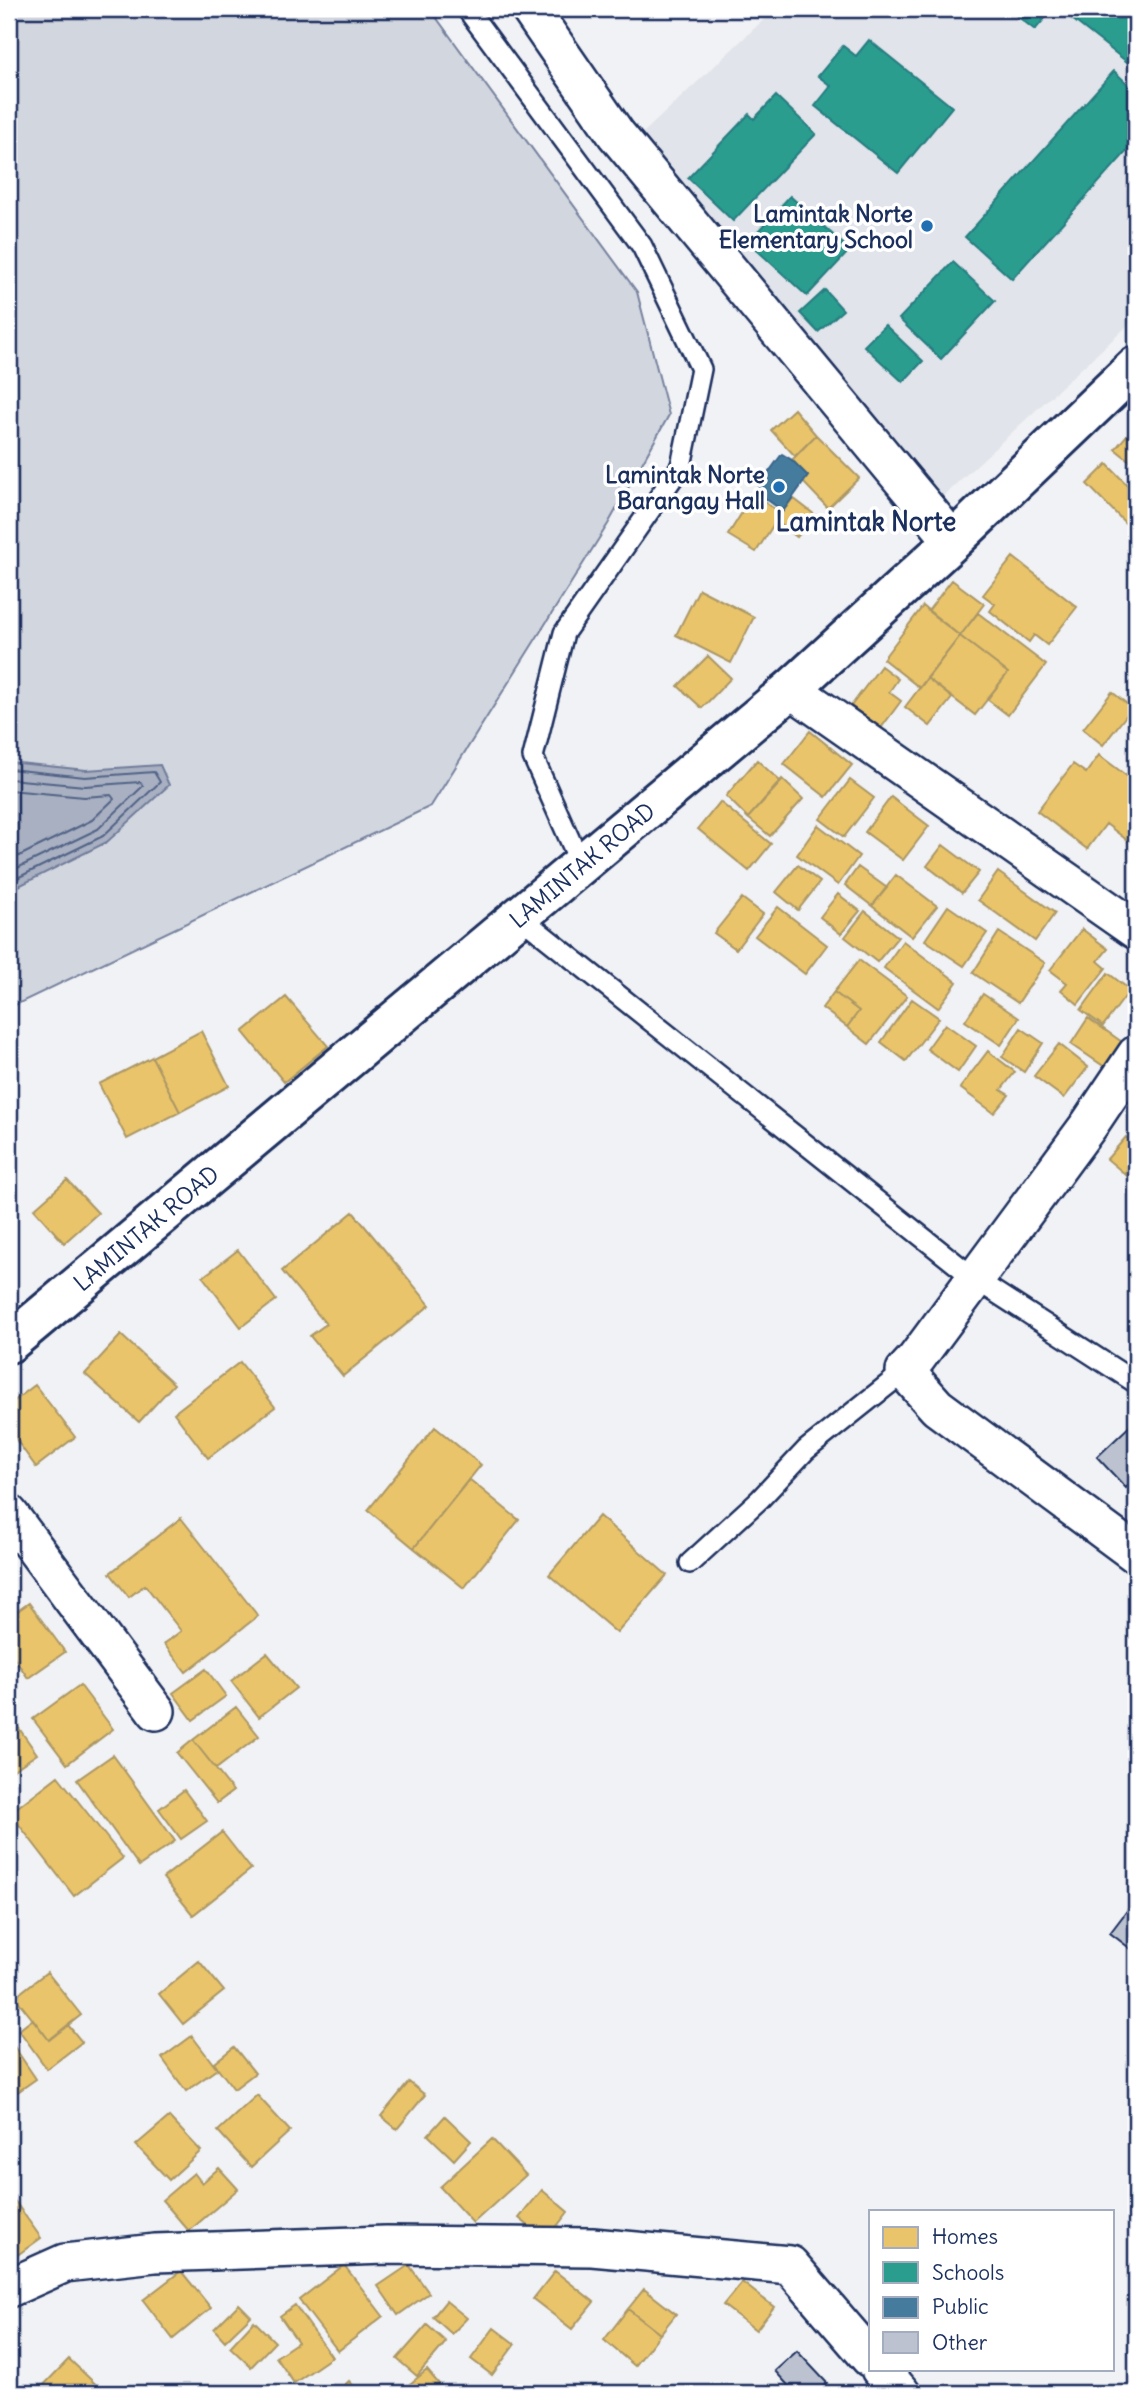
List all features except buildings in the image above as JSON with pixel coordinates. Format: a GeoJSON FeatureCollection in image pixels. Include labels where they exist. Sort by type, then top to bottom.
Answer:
{"type":"FeatureCollection","features":[{"type":"Feature","properties":{"kind":"main road","name":"LAMINTAK ROAD"},"geometry":{"type":"LineString","coordinates":[[9,1343],[791,689],[953,541],[1136,366]]}},
{"type":"Feature","properties":{"kind":"street"},"geometry":{"type":"LineString","coordinates":[[530,9],[616,134],[953,541]]}},
{"type":"Feature","properties":{"kind":"street"},"geometry":{"type":"LineString","coordinates":[[791,689],[1136,930]]}},
{"type":"Feature","properties":{"kind":"street"},"geometry":{"type":"LineString","coordinates":[[1136,1055],[1088,1125],[905,1371],[937,1407],[1136,1554]]}},
{"type":"Feature","properties":{"kind":"street"},"geometry":{"type":"LineString","coordinates":[[9,1514],[156,1712]]}},
{"type":"Feature","properties":{"kind":"street"},"geometry":{"type":"LineString","coordinates":[[9,2288],[65,2263],[155,2253],[386,2245],[592,2247],[790,2265],[869,2357]]}},
{"type":"Feature","properties":{"kind":"street"},"geometry":{"type":"LineString","coordinates":[[881,2370],[901,2393]]}},
{"type":"Feature","properties":{"kind":"lane"},"geometry":{"type":"LineString","coordinates":[[467,9],[642,246],[701,369],[681,466],[564,633],[539,732],[533,757],[580,865]]}},
{"type":"Feature","properties":{"kind":"lane"},"geometry":{"type":"LineString","coordinates":[[520,917],[975,1279],[1136,1383]]}},
{"type":"Feature","properties":{"kind":"lane"},"geometry":{"type":"LineString","coordinates":[[690,1563],[760,1499],[806,1450],[905,1371]]}},
{"type":"Feature","properties":{"kind":"shaded area"},"geometry":{"type":"Polygon","coordinates":[[[9,9],[430,9],[637,292],[669,415],[608,524],[431,806],[9,1008],[9,9]]]}},
{"type":"Feature","properties":{"kind":"shaded area","name":"Lamintak Norte Elementary School"},"geometry":{"type":"Polygon","coordinates":[[[775,9],[1136,9],[1136,318],[942,497],[642,134],[775,9]]]}},
{"type":"Feature","properties":{"kind":"water"},"geometry":{"type":"Polygon","coordinates":[[[9,762],[86,770],[160,765],[169,785],[107,842],[9,891],[9,762]]]}},
{"type":"Feature","properties":{"kind":"place","name":"Lamintak Norte Elementary School"},"geometry":{"type":"Point","coordinates":[927,226]}},
{"type":"Feature","properties":{"kind":"place","name":"Lamintak Norte Barangay Hall"},"geometry":{"type":"Point","coordinates":[779,487]}},
{"type":"Feature","properties":{"kind":"district","name":"Lamintak Norte"},"geometry":{"type":"Point","coordinates":[866,521]}}]}
